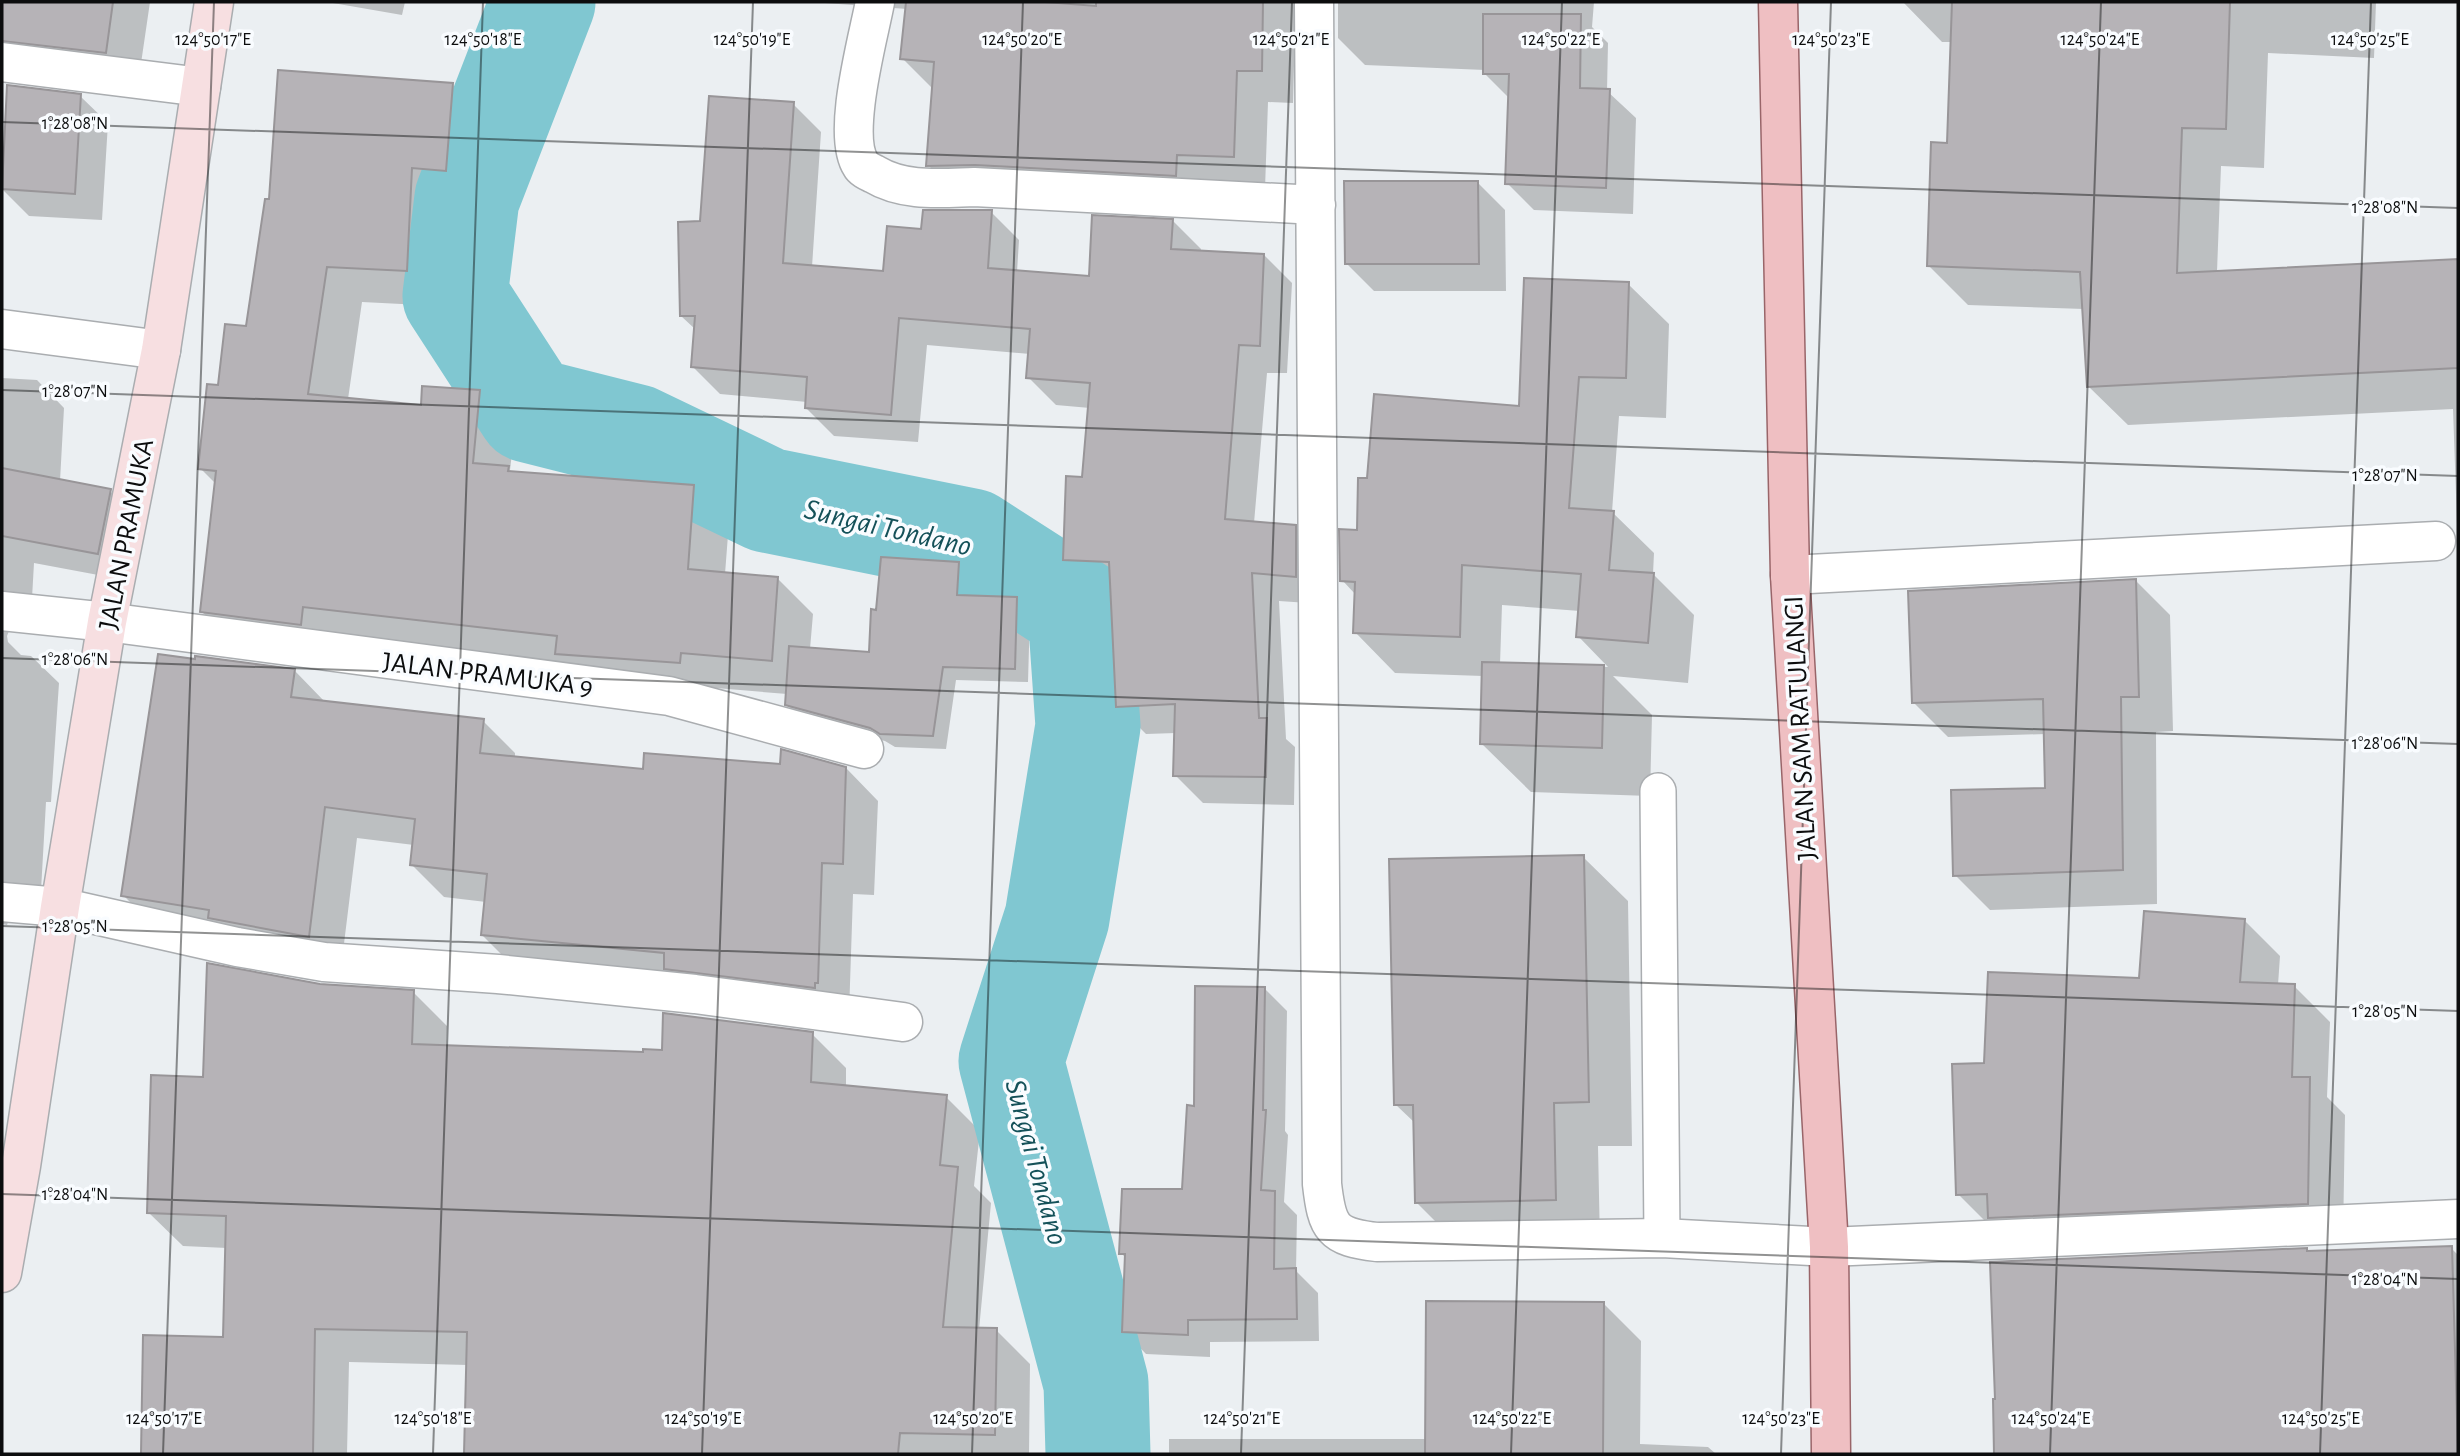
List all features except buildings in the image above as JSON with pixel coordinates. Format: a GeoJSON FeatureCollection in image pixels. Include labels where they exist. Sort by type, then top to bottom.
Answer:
{"type":"FeatureCollection","features":[{"type":"Feature","properties":{"kind":"main road","name":"JALAN SAM RATULANGI"},"geometry":{"type":"LineString","coordinates":[[1778,2],[1790,575],[1829,1247],[1831,1454]]}},
{"type":"Feature","properties":{"kind":"street","name":"JALAN PRAMUKA"},"geometry":{"type":"LineString","coordinates":[[2,1273],[11,1165],[60,907],[107,622],[161,350],[214,2]]}},
{"type":"Feature","properties":{"kind":"street"},"geometry":{"type":"LineString","coordinates":[[875,2],[854,116],[854,146],[862,167],[884,181],[917,188],[974,187],[1317,205]]}},
{"type":"Feature","properties":{"kind":"street"},"geometry":{"type":"LineString","coordinates":[[1314,2],[1322,1184],[1326,1215],[1334,1228],[1352,1240],[1411,1244],[1662,1238],[1829,1247],[2458,1219]]}},
{"type":"Feature","properties":{"kind":"street"},"geometry":{"type":"LineString","coordinates":[[2,62],[201,87]]}},
{"type":"Feature","properties":{"kind":"street"},"geometry":{"type":"LineString","coordinates":[[2,330],[161,350]]}},
{"type":"Feature","properties":{"kind":"street"},"geometry":{"type":"LineString","coordinates":[[1790,575],[2436,541]]}},
{"type":"Feature","properties":{"kind":"street","name":"JALAN PRAMUKA 9"},"geometry":{"type":"LineString","coordinates":[[2,611],[107,622],[669,696],[864,749]]}},
{"type":"Feature","properties":{"kind":"street"},"geometry":{"type":"LineString","coordinates":[[2,902],[60,907],[237,947],[324,962],[498,974],[682,992],[903,1022]]}},
{"type":"Feature","properties":{"kind":"lane"},"geometry":{"type":"LineString","coordinates":[[1658,791],[1662,1238]]}},
{"type":"Feature","properties":{"kind":"waterway","name":"Sungai Tondano"},"geometry":{"type":"LineString","coordinates":[[543,2],[467,198],[455,296],[529,410],[636,437],[767,500],[971,541],[1080,611],[1088,726],[1057,918],[1011,1061],[1096,1383],[1098,1454]]}}]}
